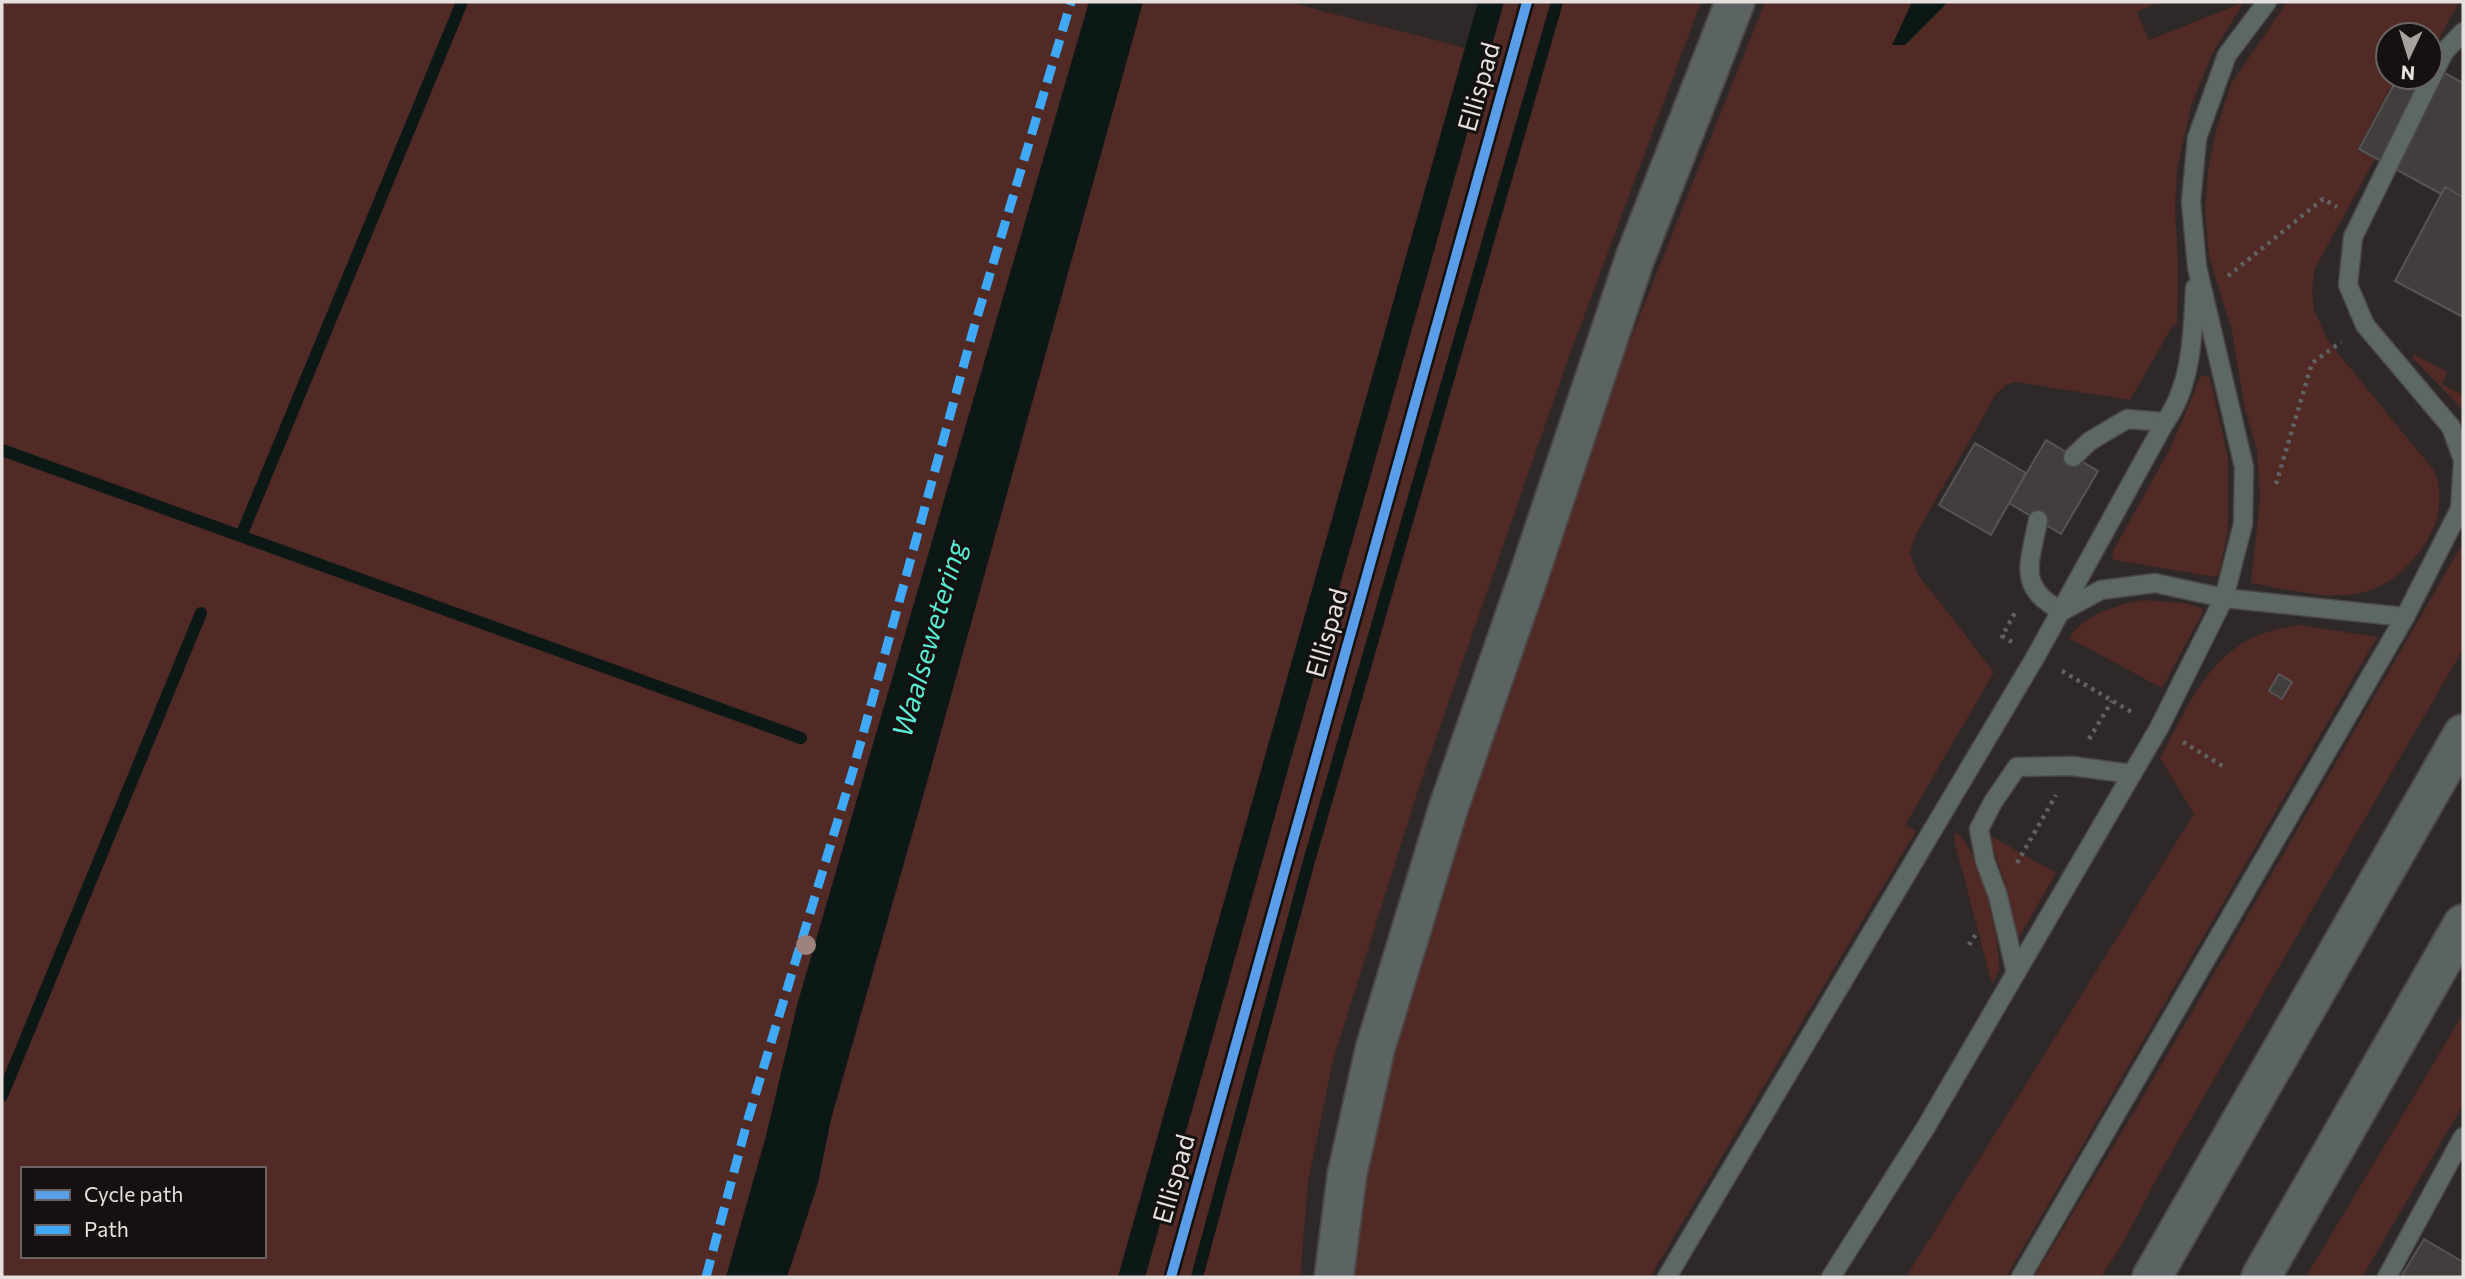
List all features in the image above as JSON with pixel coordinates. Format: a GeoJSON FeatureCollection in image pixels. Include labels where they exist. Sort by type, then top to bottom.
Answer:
{"type":"FeatureCollection","features":[{"type":"Feature","properties":{"kind":"highway"},"geometry":{"type":"LineString","coordinates":[[1334,1277],[1347,1175],[1375,1049],[1448,809],[1635,258],[1735,2]]}},
{"type":"Feature","properties":{"kind":"highway"},"geometry":{"type":"LineString","coordinates":[[2152,1277],[2463,734]]}},
{"type":"Feature","properties":{"kind":"highway"},"geometry":{"type":"LineString","coordinates":[[2261,1277],[2463,923]]}},
{"type":"Feature","properties":{"kind":"lane"},"geometry":{"type":"LineString","coordinates":[[1831,1277],[1926,1127],[2159,728],[2224,598],[2243,524],[2244,467],[2197,267],[2191,202],[2197,138],[2227,55],[2267,2]]}},
{"type":"Feature","properties":{"kind":"lane"},"geometry":{"type":"LineString","coordinates":[[2021,1277],[2405,617],[2462,506],[2463,461],[2451,427],[2365,325],[2348,285],[2353,237],[2444,52],[2463,32]]}},
{"type":"Feature","properties":{"kind":"lane"},"geometry":{"type":"LineString","coordinates":[[1667,1277],[2036,656],[2165,422],[2175,409],[2192,348],[2197,267]]}},
{"type":"Feature","properties":{"kind":"lane"},"geometry":{"type":"LineString","coordinates":[[2073,457],[2090,441],[2127,419],[2165,422]]}},
{"type":"Feature","properties":{"kind":"lane"},"geometry":{"type":"LineString","coordinates":[[2038,520],[2029,566],[2031,586],[2045,603],[2062,611]]}},
{"type":"Feature","properties":{"kind":"lane"},"geometry":{"type":"LineString","coordinates":[[2062,611],[2101,590],[2155,583],[2224,598],[2405,617]]}},
{"type":"Feature","properties":{"kind":"lane"},"geometry":{"type":"LineString","coordinates":[[2016,973],[1998,896],[1985,861],[1979,829],[1993,802],[2017,767],[2072,766],[2132,774]]}},
{"type":"Feature","properties":{"kind":"lane"},"geometry":{"type":"LineString","coordinates":[[2388,1277],[2463,1137]]}},
{"type":"Feature","properties":{"kind":"path"},"geometry":{"type":"LineString","coordinates":[[2243,524],[2264,523],[2312,363],[2365,325]]}},
{"type":"Feature","properties":{"kind":"path"},"geometry":{"type":"LineString","coordinates":[[2031,586],[2002,636],[2224,767]]}},
{"type":"Feature","properties":{"kind":"path"},"geometry":{"type":"LineString","coordinates":[[1969,945],[2112,701]]}},
{"type":"Feature","properties":{"kind":"shaded area"},"geometry":{"type":"Polygon","coordinates":[[[2,2],[1089,2],[798,1002],[766,1136],[726,1277],[2,1277],[2,2]]]}},
{"type":"Feature","properties":{"kind":"shaded area"},"geometry":{"type":"Polygon","coordinates":[[[1143,2],[1288,2],[1465,48],[1118,1277],[787,1277],[818,1183],[831,1119],[1143,2]]]}},
{"type":"Feature","properties":{"kind":"shaded area"},"geometry":{"type":"Polygon","coordinates":[[[1504,2],[1701,2],[1567,362],[1419,787],[1333,1060],[1308,1182],[1300,1277],[1145,1277],[1504,2]]]}},
{"type":"Feature","properties":{"kind":"shaded area"},"geometry":{"type":"Polygon","coordinates":[[[1765,2],[2159,2],[2137,12],[2149,40],[2244,2],[2212,54],[2191,106],[2177,170],[2177,324],[2173,325],[2130,400],[2016,382],[2006,385],[1996,394],[1915,536],[1910,553],[1917,573],[1994,672],[1905,825],[1916,831],[1650,1277],[1346,1277],[1346,1258],[1412,969],[1579,468],[1765,2]]]}},
{"type":"Feature","properties":{"kind":"shaded area"},"geometry":{"type":"Polygon","coordinates":[[[2287,2],[2459,2],[2444,30],[2444,21],[2374,21],[2374,91],[2389,91],[2357,150],[2375,159],[2315,268],[2312,287],[2314,310],[2328,341],[2435,472],[2438,481],[2439,509],[2425,544],[2406,567],[2387,582],[2368,591],[2325,595],[2251,583],[2260,499],[2257,449],[2245,410],[2232,331],[2209,256],[2205,210],[2208,171],[2216,131],[2231,84],[2287,2]]]}},
{"type":"Feature","properties":{"kind":"shaded area"},"geometry":{"type":"Polygon","coordinates":[[[2414,354],[2447,372],[2442,384],[2463,395],[2463,410],[2413,358],[2414,354]]]}},
{"type":"Feature","properties":{"kind":"shaded area"},"geometry":{"type":"Polygon","coordinates":[[[2201,376],[2208,376],[2210,379],[2228,457],[2228,530],[2219,574],[2214,577],[2115,560],[2112,557],[2113,551],[2170,449],[2201,376]]]}},
{"type":"Feature","properties":{"kind":"shaded area"},"geometry":{"type":"Polygon","coordinates":[[[2463,543],[2463,649],[2159,1174],[2124,1241],[2101,1277],[2034,1277],[2137,1107],[2463,543]]]}},
{"type":"Feature","properties":{"kind":"shaded area"},"geometry":{"type":"Polygon","coordinates":[[[2142,600],[2183,603],[2202,608],[2203,612],[2162,688],[2069,638],[2092,617],[2111,608],[2142,600]]]}},
{"type":"Feature","properties":{"kind":"shaded area"},"geometry":{"type":"Polygon","coordinates":[[[2300,625],[2377,637],[2006,1277],[1906,1277],[2194,814],[2160,758],[2198,689],[2228,654],[2247,641],[2271,631],[2300,625]]]}},
{"type":"Feature","properties":{"kind":"shaded area"},"geometry":{"type":"Polygon","coordinates":[[[1955,832],[1964,840],[1972,855],[1987,895],[1999,957],[1999,970],[1992,984],[1954,839],[1955,832]]]}},
{"type":"Feature","properties":{"kind":"shaded area"},"geometry":{"type":"Polygon","coordinates":[[[1993,837],[2056,873],[2018,939],[2003,877],[1990,841],[1993,837]]]}},
{"type":"Feature","properties":{"kind":"shaded area"},"geometry":{"type":"Polygon","coordinates":[[[2463,1014],[2463,1105],[2362,1277],[2306,1277],[2463,1014]]]}},
{"type":"Feature","properties":{"kind":"water","name":"Waalsewetering"},"geometry":{"type":"Polygon","coordinates":[[[1089,2],[1143,2],[831,1119],[818,1183],[787,1277],[726,1277],[766,1136],[798,1002],[1089,2]]]}},
{"type":"Feature","properties":{"kind":"water"},"geometry":{"type":"Polygon","coordinates":[[[1478,2],[1504,2],[1145,1277],[1118,1277],[1478,2]]]}},
{"type":"Feature","properties":{"kind":"water"},"geometry":{"type":"Polygon","coordinates":[[[1912,2],[1948,2],[1905,45],[1892,45],[1912,2]]]}},
{"type":"Feature","properties":{"kind":"building"},"geometry":{"type":"Polygon","coordinates":[[[2444,73],[2463,83],[2463,206],[2359,149],[2390,91],[2444,91],[2444,73]]]}},
{"type":"Feature","properties":{"kind":"building"},"geometry":{"type":"Polygon","coordinates":[[[2445,187],[2463,197],[2463,317],[2395,281],[2445,187]]]}},
{"type":"Feature","properties":{"kind":"building"},"geometry":{"type":"Polygon","coordinates":[[[2046,440],[2098,471],[2061,534],[2009,503],[2046,440]]]}},
{"type":"Feature","properties":{"kind":"building"},"geometry":{"type":"Polygon","coordinates":[[[1975,443],[2026,473],[1991,535],[1939,505],[1975,443]]]}},
{"type":"Feature","properties":{"kind":"building"},"geometry":{"type":"Polygon","coordinates":[[[2279,674],[2292,682],[2282,699],[2269,691],[2279,674]]]}},
{"type":"Feature","properties":{"kind":"building"},"geometry":{"type":"Polygon","coordinates":[[[2424,1239],[2463,1262],[2463,1277],[2401,1277],[2424,1239]]]}},
{"type":"Feature","properties":{"kind":"waterway"},"geometry":{"type":"LineString","coordinates":[[241,536],[462,2]]}},
{"type":"Feature","properties":{"kind":"waterway"},"geometry":{"type":"LineString","coordinates":[[1197,1277],[1309,861],[1557,2]]}},
{"type":"Feature","properties":{"kind":"waterway"},"geometry":{"type":"LineString","coordinates":[[2,450],[801,738]]}},
{"type":"Feature","properties":{"kind":"waterway"},"geometry":{"type":"LineString","coordinates":[[2,1096],[201,613]]}},
{"type":"Feature","properties":{"kind":"marked path"},"geometry":{"type":"LineString","coordinates":[[706,1277],[748,1119],[854,767],[973,331],[1071,2]]}},
{"type":"Feature","properties":{"kind":"cycle path","name":"Ellispad"},"geometry":{"type":"LineString","coordinates":[[1171,1277],[1527,2]]}}]}
